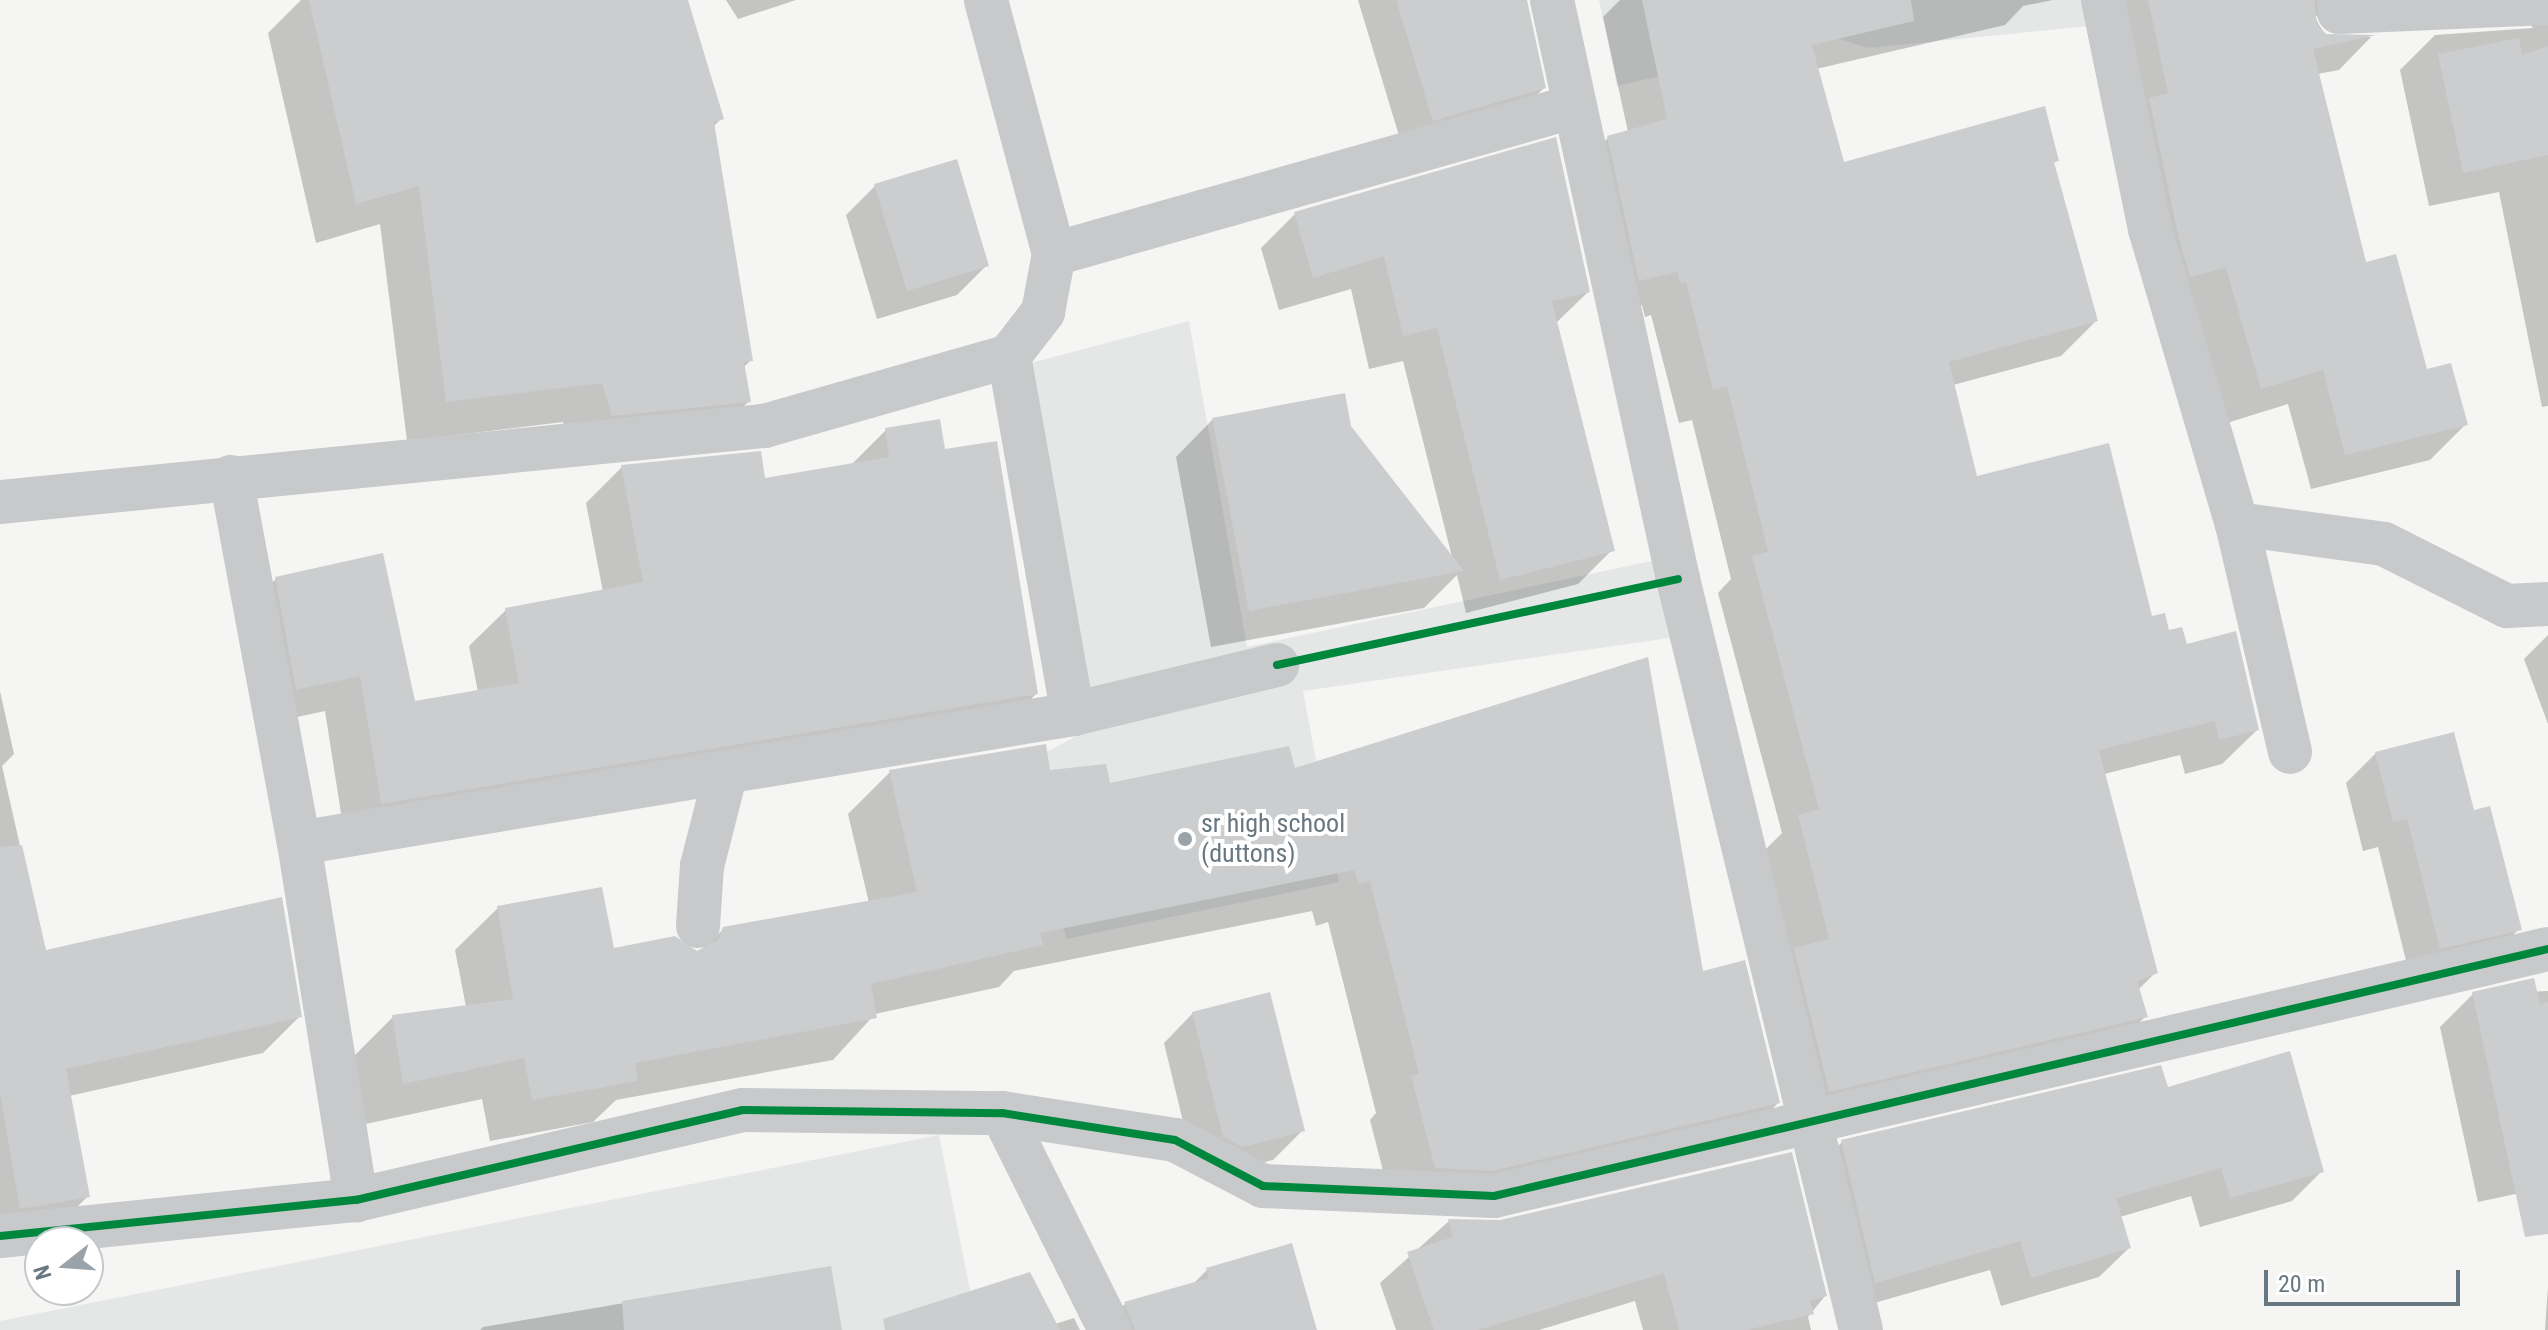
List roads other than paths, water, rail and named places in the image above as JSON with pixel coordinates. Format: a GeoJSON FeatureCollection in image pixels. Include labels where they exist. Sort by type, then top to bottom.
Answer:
{"type":"FeatureCollection","features":[{"type":"Feature","properties":{"kind":"street"},"geometry":{"type":"LineString","coordinates":[[0,502],[764,426],[1009,356],[1043,312],[1054,254],[986,0]]}},
{"type":"Feature","properties":{"kind":"street"},"geometry":{"type":"LineString","coordinates":[[1552,0],[1572,107],[1806,1122],[1861,1330]]}},
{"type":"Feature","properties":{"kind":"street"},"geometry":{"type":"LineString","coordinates":[[2103,0],[2150,229],[2237,524],[2290,752]]}},
{"type":"Feature","properties":{"kind":"street"},"geometry":{"type":"LineString","coordinates":[[2339,0],[2339,12],[2548,3]]}},
{"type":"Feature","properties":{"kind":"street"},"geometry":{"type":"LineString","coordinates":[[1054,254],[1572,107]]}},
{"type":"Feature","properties":{"kind":"street"},"geometry":{"type":"LineString","coordinates":[[1009,356],[1073,714]]}},
{"type":"Feature","properties":{"kind":"street"},"geometry":{"type":"LineString","coordinates":[[231,477],[299,843],[356,1200]]}},
{"type":"Feature","properties":{"kind":"street"},"geometry":{"type":"LineString","coordinates":[[2237,524],[2384,544],[2507,606],[2548,604]]}},
{"type":"Feature","properties":{"kind":"street"},"geometry":{"type":"LineString","coordinates":[[299,843],[1073,714],[1277,665]]}},
{"type":"Feature","properties":{"kind":"street"},"geometry":{"type":"LineString","coordinates":[[698,926],[702,866],[726,772]]}},
{"type":"Feature","properties":{"kind":"street"},"geometry":{"type":"LineString","coordinates":[[0,1236],[356,1200],[743,1110],[1002,1113],[1175,1140],[1263,1186],[1494,1196],[2548,949]]}},
{"type":"Feature","properties":{"kind":"street"},"geometry":{"type":"LineString","coordinates":[[1002,1113],[1110,1330]]}},
{"type":"Feature","properties":{"kind":"place","name":"sr high school (duttons)"},"geometry":{"type":"Point","coordinates":[1185,839]}}]}
